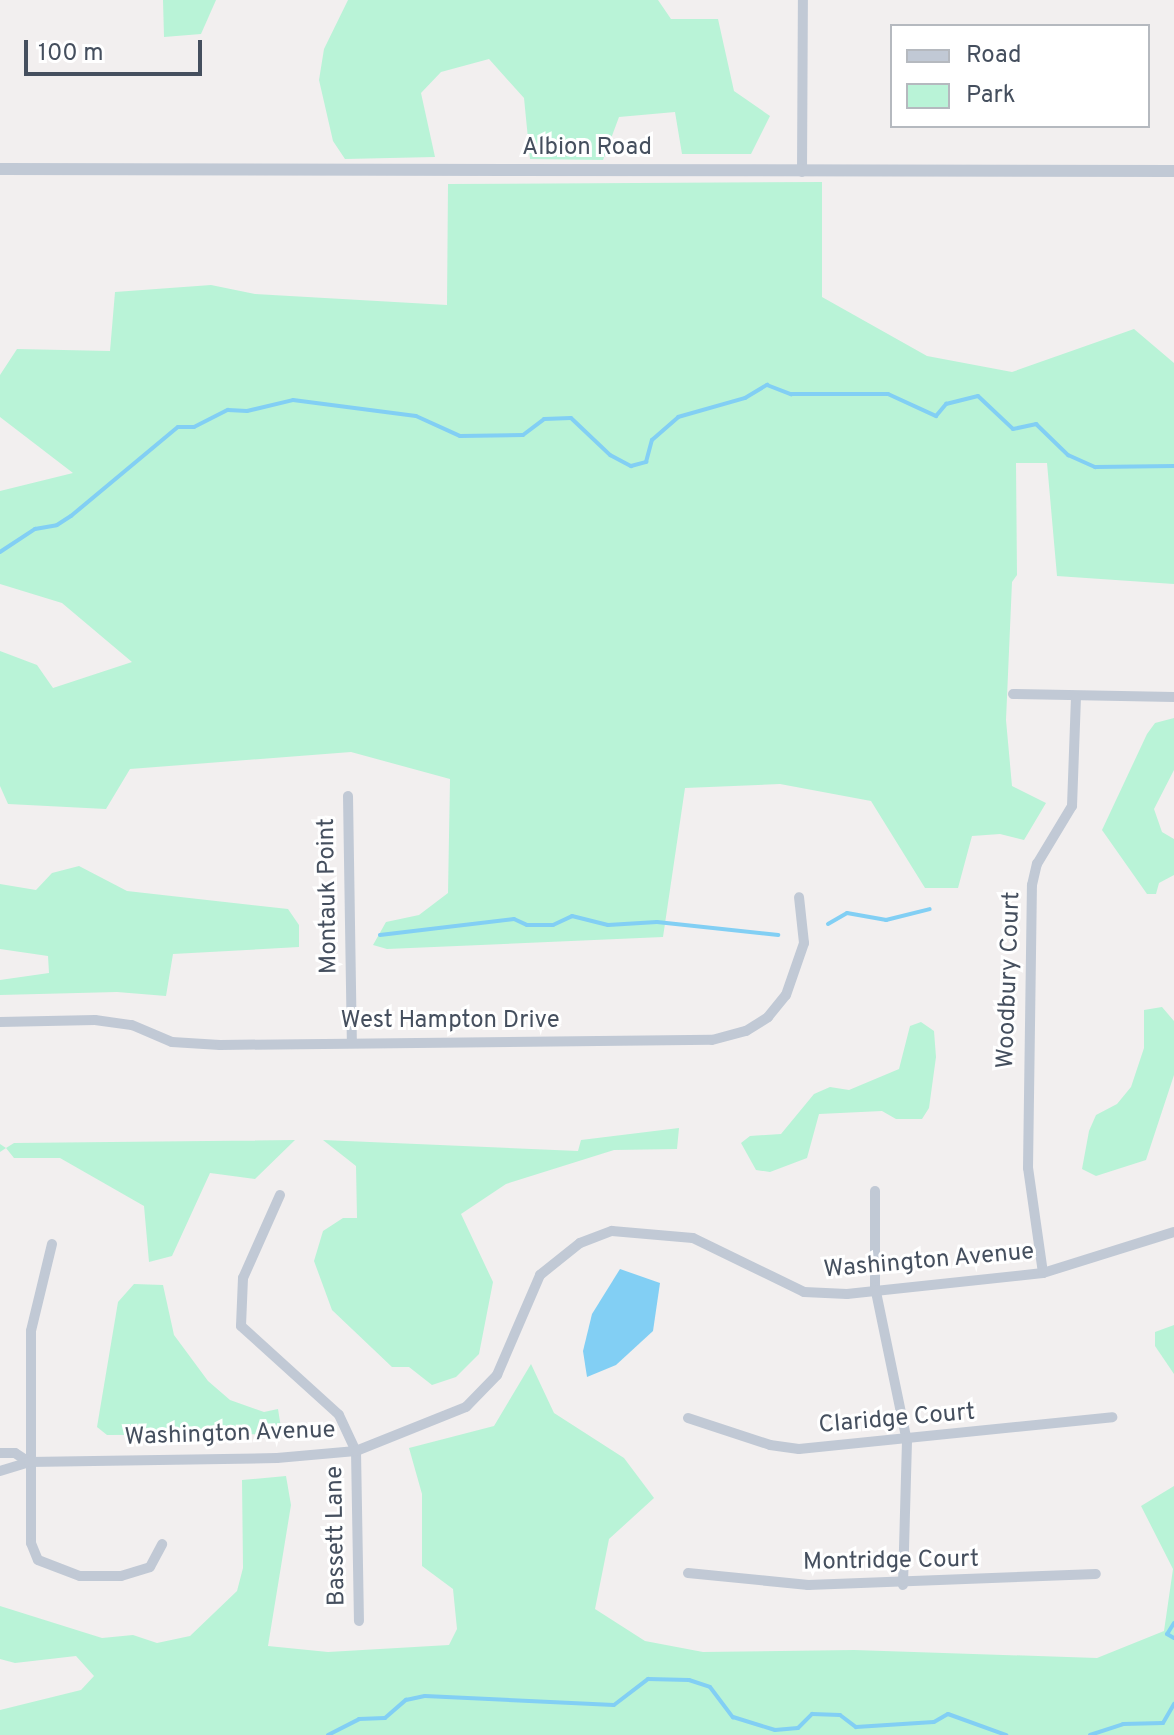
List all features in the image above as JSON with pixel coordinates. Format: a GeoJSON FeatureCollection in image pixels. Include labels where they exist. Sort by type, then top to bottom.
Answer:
{"type":"FeatureCollection","features":[{"type":"Feature","properties":{"kind":"street"},"geometry":{"type":"LineString","coordinates":[[802,172],[803,0]]}},
{"type":"Feature","properties":{"kind":"street","name":"Albion Road"},"geometry":{"type":"LineString","coordinates":[[0,169],[1174,171]]}},
{"type":"Feature","properties":{"kind":"street"},"geometry":{"type":"LineString","coordinates":[[1013,694],[1076,698],[1174,697]]}},
{"type":"Feature","properties":{"kind":"street","name":"Woodbury Court"},"geometry":{"type":"LineString","coordinates":[[1043,1273],[1028,1168],[1032,885],[1037,864],[1072,806],[1076,698]]}},
{"type":"Feature","properties":{"kind":"street","name":"Montauk Point"},"geometry":{"type":"LineString","coordinates":[[348,796],[352,1043]]}},
{"type":"Feature","properties":{"kind":"street","name":"West Hampton Drive"},"geometry":{"type":"LineString","coordinates":[[0,1022],[95,1020],[132,1025],[172,1042],[220,1045],[712,1040],[746,1031],[768,1017],[786,995],[804,943],[799,897]]}},
{"type":"Feature","properties":{"kind":"street"},"geometry":{"type":"LineString","coordinates":[[875,1191],[875,1287],[907,1441],[903,1585]]}},
{"type":"Feature","properties":{"kind":"street"},"geometry":{"type":"LineString","coordinates":[[280,1195],[243,1278],[241,1326],[339,1415],[356,1451]]}},
{"type":"Feature","properties":{"kind":"street","name":"Washington Avenue"},"geometry":{"type":"LineString","coordinates":[[0,1471],[29,1462],[277,1458],[356,1451],[466,1407],[497,1375],[540,1275],[580,1243],[612,1231],[693,1238],[804,1292],[847,1294],[875,1287],[1043,1273],[1174,1232]]}},
{"type":"Feature","properties":{"kind":"street"},"geometry":{"type":"LineString","coordinates":[[52,1244],[31,1331],[31,1543],[38,1560],[80,1576],[121,1576],[150,1567],[162,1544]]}},
{"type":"Feature","properties":{"kind":"street","name":"Claridge Court"},"geometry":{"type":"LineString","coordinates":[[688,1418],[770,1445],[799,1449],[907,1441],[1112,1417]]}},
{"type":"Feature","properties":{"kind":"street","name":"Bassett Lane"},"geometry":{"type":"LineString","coordinates":[[356,1451],[359,1621]]}},
{"type":"Feature","properties":{"kind":"street","name":"Washington Avenue"},"geometry":{"type":"LineString","coordinates":[[0,1453],[15,1453],[29,1462]]}},
{"type":"Feature","properties":{"kind":"street","name":"Montridge Court"},"geometry":{"type":"LineString","coordinates":[[688,1573],[808,1585],[903,1585],[1096,1574]]}},
{"type":"Feature","properties":{"kind":"green space"},"geometry":{"type":"Polygon","coordinates":[[[163,0],[216,0],[201,34],[164,37],[163,0]]]}},
{"type":"Feature","properties":{"kind":"green space"},"geometry":{"type":"Polygon","coordinates":[[[348,0],[658,0],[671,19],[718,19],[734,91],[770,116],[751,154],[682,154],[675,112],[619,117],[603,160],[530,159],[524,98],[489,59],[441,72],[421,93],[435,157],[345,159],[333,141],[319,80],[324,49],[348,0]]]}},
{"type":"Feature","properties":{"kind":"green space"},"geometry":{"type":"Polygon","coordinates":[[[822,182],[822,297],[927,356],[1012,372],[1134,329],[1174,363],[1174,584],[1057,576],[1047,463],[1016,463],[1017,575],[1012,582],[1006,720],[1012,786],[1046,803],[1024,840],[1000,834],[972,836],[958,888],[925,888],[871,801],[780,784],[685,788],[663,937],[387,949],[373,945],[386,922],[419,915],[448,893],[450,779],[351,752],[130,769],[106,809],[8,804],[0,786],[0,651],[37,665],[53,688],[132,662],[62,603],[0,584],[0,491],[73,473],[0,417],[0,375],[17,349],[110,351],[115,292],[211,285],[255,294],[447,305],[448,184],[822,182]]]}},
{"type":"Feature","properties":{"kind":"green space"},"geometry":{"type":"Polygon","coordinates":[[[1174,718],[1174,770],[1154,809],[1162,832],[1174,839],[1174,875],[1159,883],[1156,894],[1147,894],[1102,830],[1147,734],[1155,723],[1174,718]]]}},
{"type":"Feature","properties":{"kind":"green space"},"geometry":{"type":"Polygon","coordinates":[[[79,866],[127,891],[288,909],[299,925],[299,947],[173,954],[166,996],[117,992],[0,995],[0,980],[49,973],[48,956],[0,949],[0,884],[36,890],[52,873],[79,866]]]}},
{"type":"Feature","properties":{"kind":"green space"},"geometry":{"type":"Polygon","coordinates":[[[1162,1007],[1174,1021],[1174,1075],[1146,1160],[1096,1176],[1082,1169],[1089,1131],[1096,1115],[1117,1104],[1131,1087],[1144,1048],[1144,1010],[1162,1007]]]}},
{"type":"Feature","properties":{"kind":"green space"},"geometry":{"type":"Polygon","coordinates":[[[921,1022],[934,1031],[936,1057],[929,1108],[922,1119],[896,1119],[882,1111],[819,1114],[807,1158],[770,1172],[756,1170],[741,1143],[750,1136],[781,1134],[814,1094],[830,1087],[849,1090],[899,1069],[910,1026],[921,1022]]]}},
{"type":"Feature","properties":{"kind":"green space"},"geometry":{"type":"Polygon","coordinates":[[[679,1128],[677,1149],[614,1150],[506,1184],[461,1214],[493,1282],[479,1354],[456,1377],[432,1385],[409,1367],[392,1367],[332,1310],[314,1261],[323,1231],[343,1218],[357,1218],[356,1166],[323,1140],[578,1151],[581,1140],[679,1128]]]}},
{"type":"Feature","properties":{"kind":"green space"},"geometry":{"type":"Polygon","coordinates":[[[295,1140],[255,1179],[210,1173],[172,1256],[149,1262],[144,1206],[60,1158],[14,1158],[6,1148],[14,1143],[295,1140]]]}},
{"type":"Feature","properties":{"kind":"green space"},"geometry":{"type":"Polygon","coordinates":[[[134,1284],[163,1285],[174,1335],[208,1381],[230,1400],[264,1412],[278,1409],[282,1434],[107,1435],[97,1427],[118,1302],[134,1284]]]}},
{"type":"Feature","properties":{"kind":"green space"},"geometry":{"type":"Polygon","coordinates":[[[1174,1325],[1174,1374],[1155,1346],[1155,1332],[1174,1325]]]}},
{"type":"Feature","properties":{"kind":"green space"},"geometry":{"type":"Polygon","coordinates":[[[531,1364],[554,1413],[624,1458],[654,1498],[609,1539],[595,1609],[645,1641],[703,1652],[854,1650],[1097,1658],[1164,1631],[1173,1569],[1141,1506],[1174,1486],[1174,1735],[0,1735],[0,1710],[81,1690],[94,1676],[76,1656],[15,1663],[0,1659],[0,1606],[102,1638],[133,1635],[157,1643],[190,1636],[237,1591],[243,1568],[242,1480],[286,1476],[291,1505],[268,1646],[328,1652],[449,1645],[457,1629],[453,1589],[422,1566],[422,1494],[409,1448],[494,1426],[531,1364]]]}},
{"type":"Feature","properties":{"kind":"water"},"geometry":{"type":"Polygon","coordinates":[[[620,1269],[660,1283],[653,1331],[616,1365],[587,1377],[583,1351],[592,1314],[620,1269]]]}},
{"type":"Feature","properties":{"kind":"waterway"},"geometry":{"type":"LineString","coordinates":[[0,552],[35,529],[57,525],[71,516],[178,427],[194,427],[228,410],[247,411],[293,400],[416,416],[460,436],[523,435],[544,419],[571,418],[610,455],[631,466],[646,462],[652,440],[678,417],[745,398],[767,385],[791,394],[888,394],[936,416],[946,404],[978,396],[1013,429],[1036,424],[1068,455],[1095,467],[1174,466]]}},
{"type":"Feature","properties":{"kind":"waterway"},"geometry":{"type":"LineString","coordinates":[[828,924],[847,913],[886,920],[930,909]]}},
{"type":"Feature","properties":{"kind":"waterway"},"geometry":{"type":"LineString","coordinates":[[380,935],[514,919],[527,925],[553,925],[572,916],[608,925],[657,922],[778,935]]}},
{"type":"Feature","properties":{"kind":"waterway"},"geometry":{"type":"LineString","coordinates":[[1174,1623],[1167,1634],[1174,1638]]}},
{"type":"Feature","properties":{"kind":"waterway"},"geometry":{"type":"LineString","coordinates":[[328,1735],[359,1719],[385,1718],[406,1700],[425,1696],[614,1705],[648,1679],[689,1680],[710,1687],[733,1717],[775,1730],[798,1728],[812,1714],[840,1715],[856,1727],[934,1722],[948,1714],[1006,1735]]}},
{"type":"Feature","properties":{"kind":"waterway"},"geometry":{"type":"LineString","coordinates":[[1090,1735],[1123,1724],[1163,1723],[1174,1704]]}}]}
